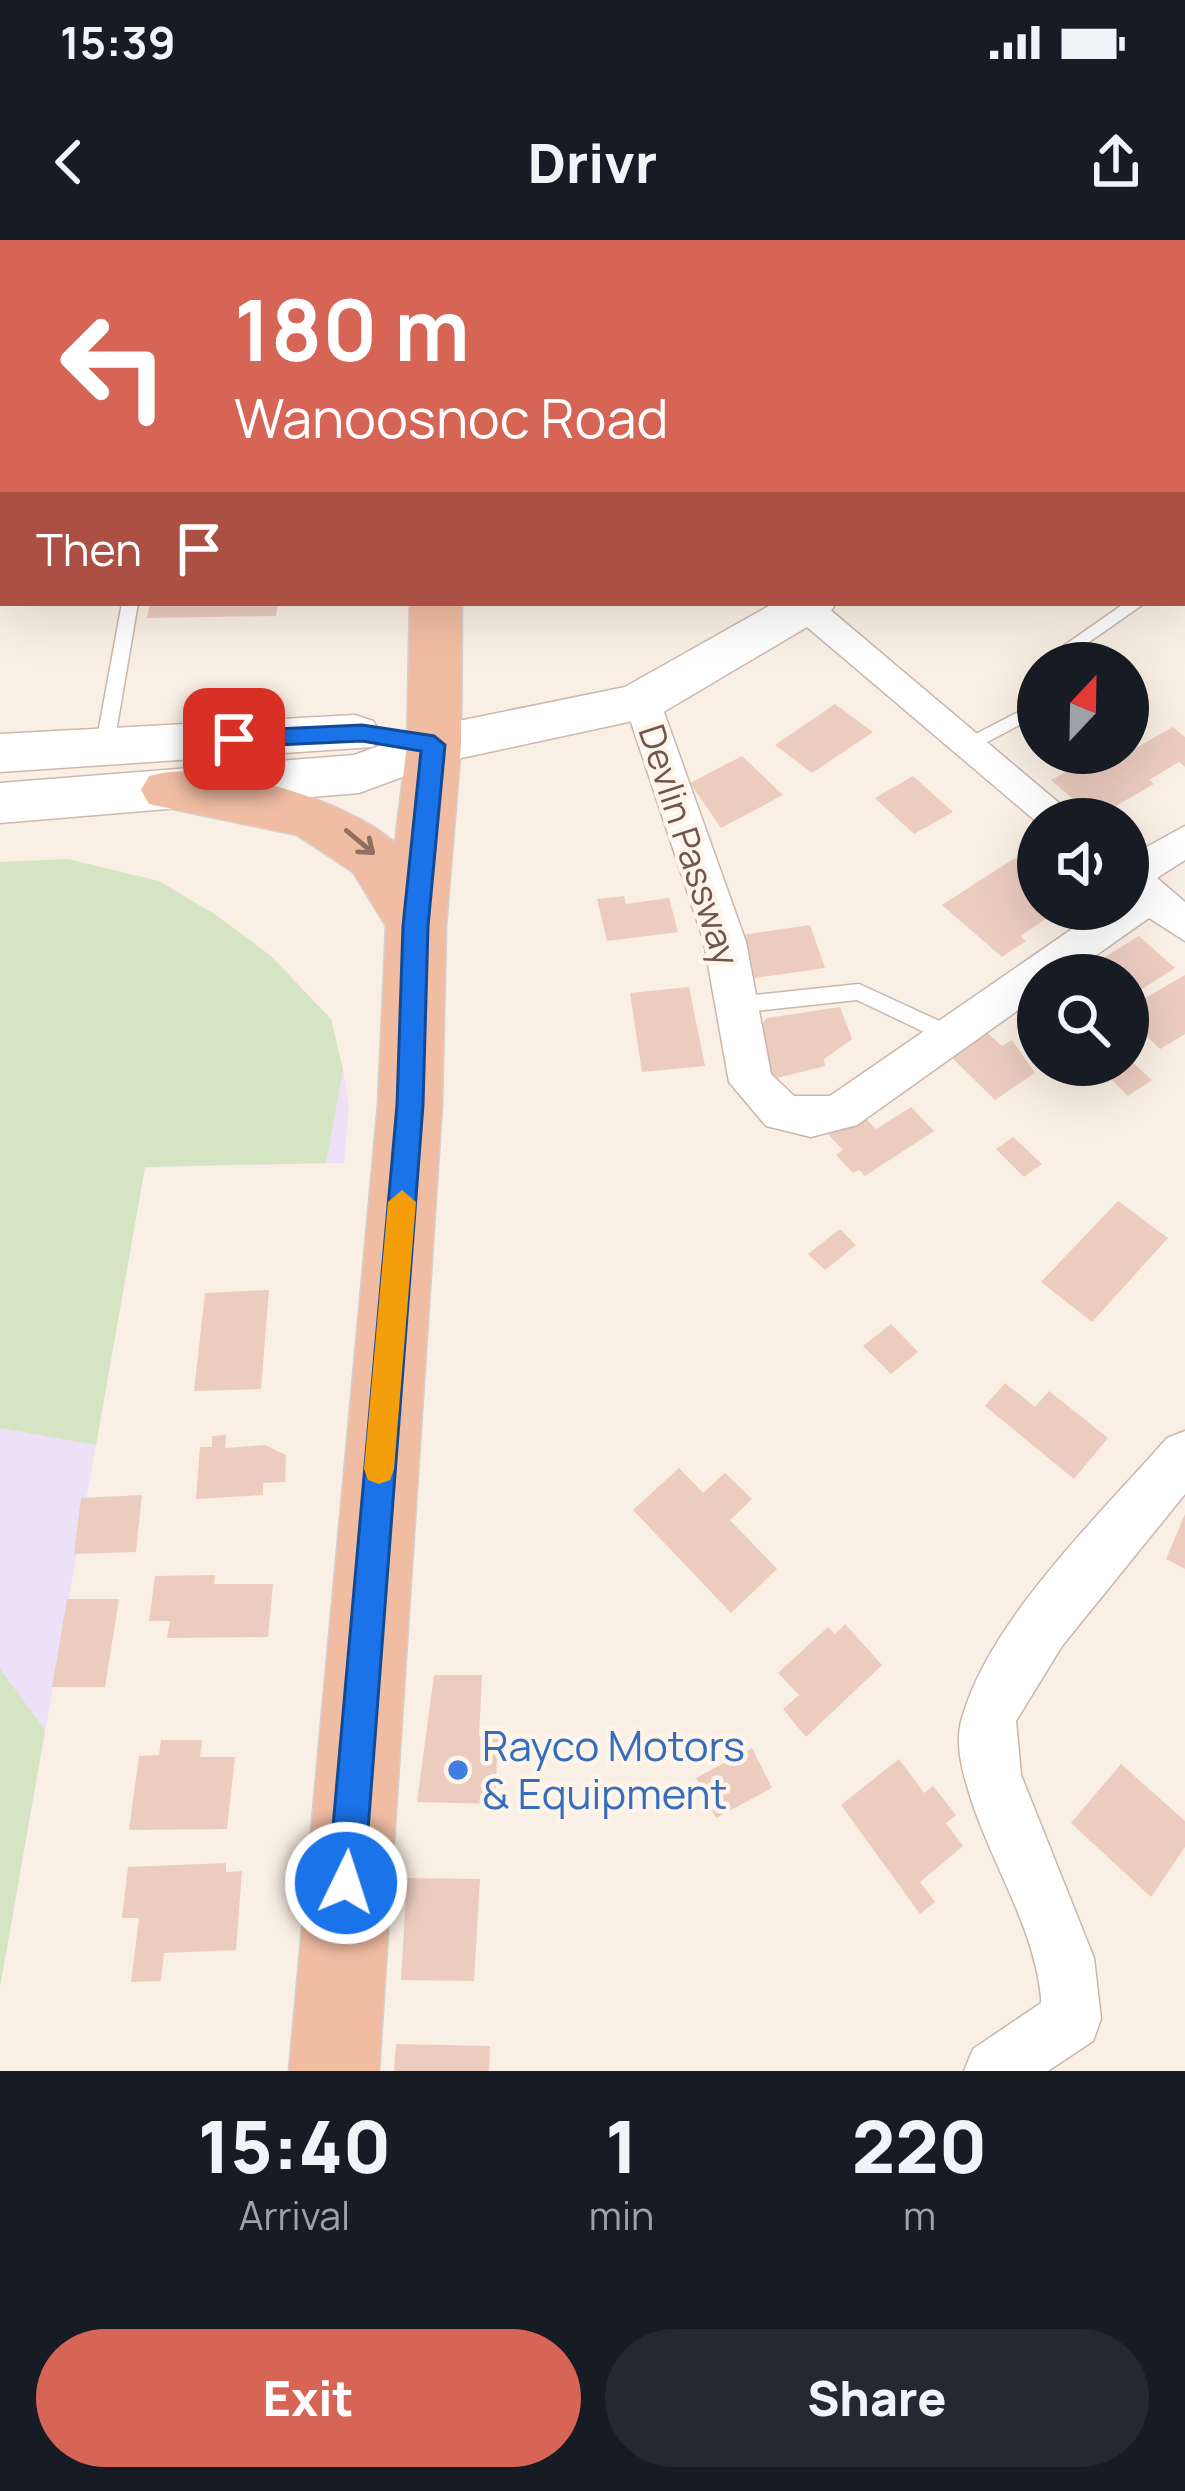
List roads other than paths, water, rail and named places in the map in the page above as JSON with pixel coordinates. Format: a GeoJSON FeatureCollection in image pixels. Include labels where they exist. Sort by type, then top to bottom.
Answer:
{"type":"FeatureCollection","features":[{"type":"Feature","properties":{"kind":"highway"},"geometry":{"type":"LineString","coordinates":[[334,2071],[410,1105],[416,926],[434,745],[436,606]]}},
{"type":"Feature","properties":{"kind":"highway"},"geometry":{"type":"LineString","coordinates":[[169,790],[309,814],[343,828],[376,856],[400,888],[416,926]]}},
{"type":"Feature","properties":{"kind":"main road"},"geometry":{"type":"LineString","coordinates":[[0,803],[359,774],[434,745],[580,718],[642,700],[807,606]]}},
{"type":"Feature","properties":{"kind":"main road"},"geometry":{"type":"LineString","coordinates":[[0,753],[362,733],[434,745]]}},
{"type":"Feature","properties":{"kind":"street"},"geometry":{"type":"LineString","coordinates":[[810,606],[1034,798]]}},
{"type":"Feature","properties":{"kind":"street","name":"Devlin Passway"},"geometry":{"type":"LineString","coordinates":[[642,700],[725,942],[751,1082],[782,1113],[811,1118],[841,1112],[950,1035],[1078,930]]}},
{"type":"Feature","properties":{"kind":"street","name":"Devlin Passway"},"geometry":{"type":"LineString","coordinates":[[1149,872],[1185,841]]}},
{"type":"Feature","properties":{"kind":"street"},"geometry":{"type":"LineString","coordinates":[[1149,894],[1185,925]]}},
{"type":"Feature","properties":{"kind":"street"},"geometry":{"type":"LineString","coordinates":[[995,2071],[1071,2019],[1075,1979],[1022,1858],[992,1765],[988,1720],[1013,1669],[1185,1455]]}},
{"type":"Feature","properties":{"kind":"lane"},"geometry":{"type":"LineString","coordinates":[[105,744],[129,606]]}},
{"type":"Feature","properties":{"kind":"lane"},"geometry":{"type":"LineString","coordinates":[[1078,642],[1132,606]]}},
{"type":"Feature","properties":{"kind":"lane"},"geometry":{"type":"LineString","coordinates":[[970,744],[1017,719]]}},
{"type":"Feature","properties":{"kind":"lane"},"geometry":{"type":"LineString","coordinates":[[736,1005],[859,992],[950,1035]]}},
{"type":"Feature","properties":{"kind":"place","name":"Rayco Motors & Equipment"},"geometry":{"type":"Point","coordinates":[458,1770]}}]}
